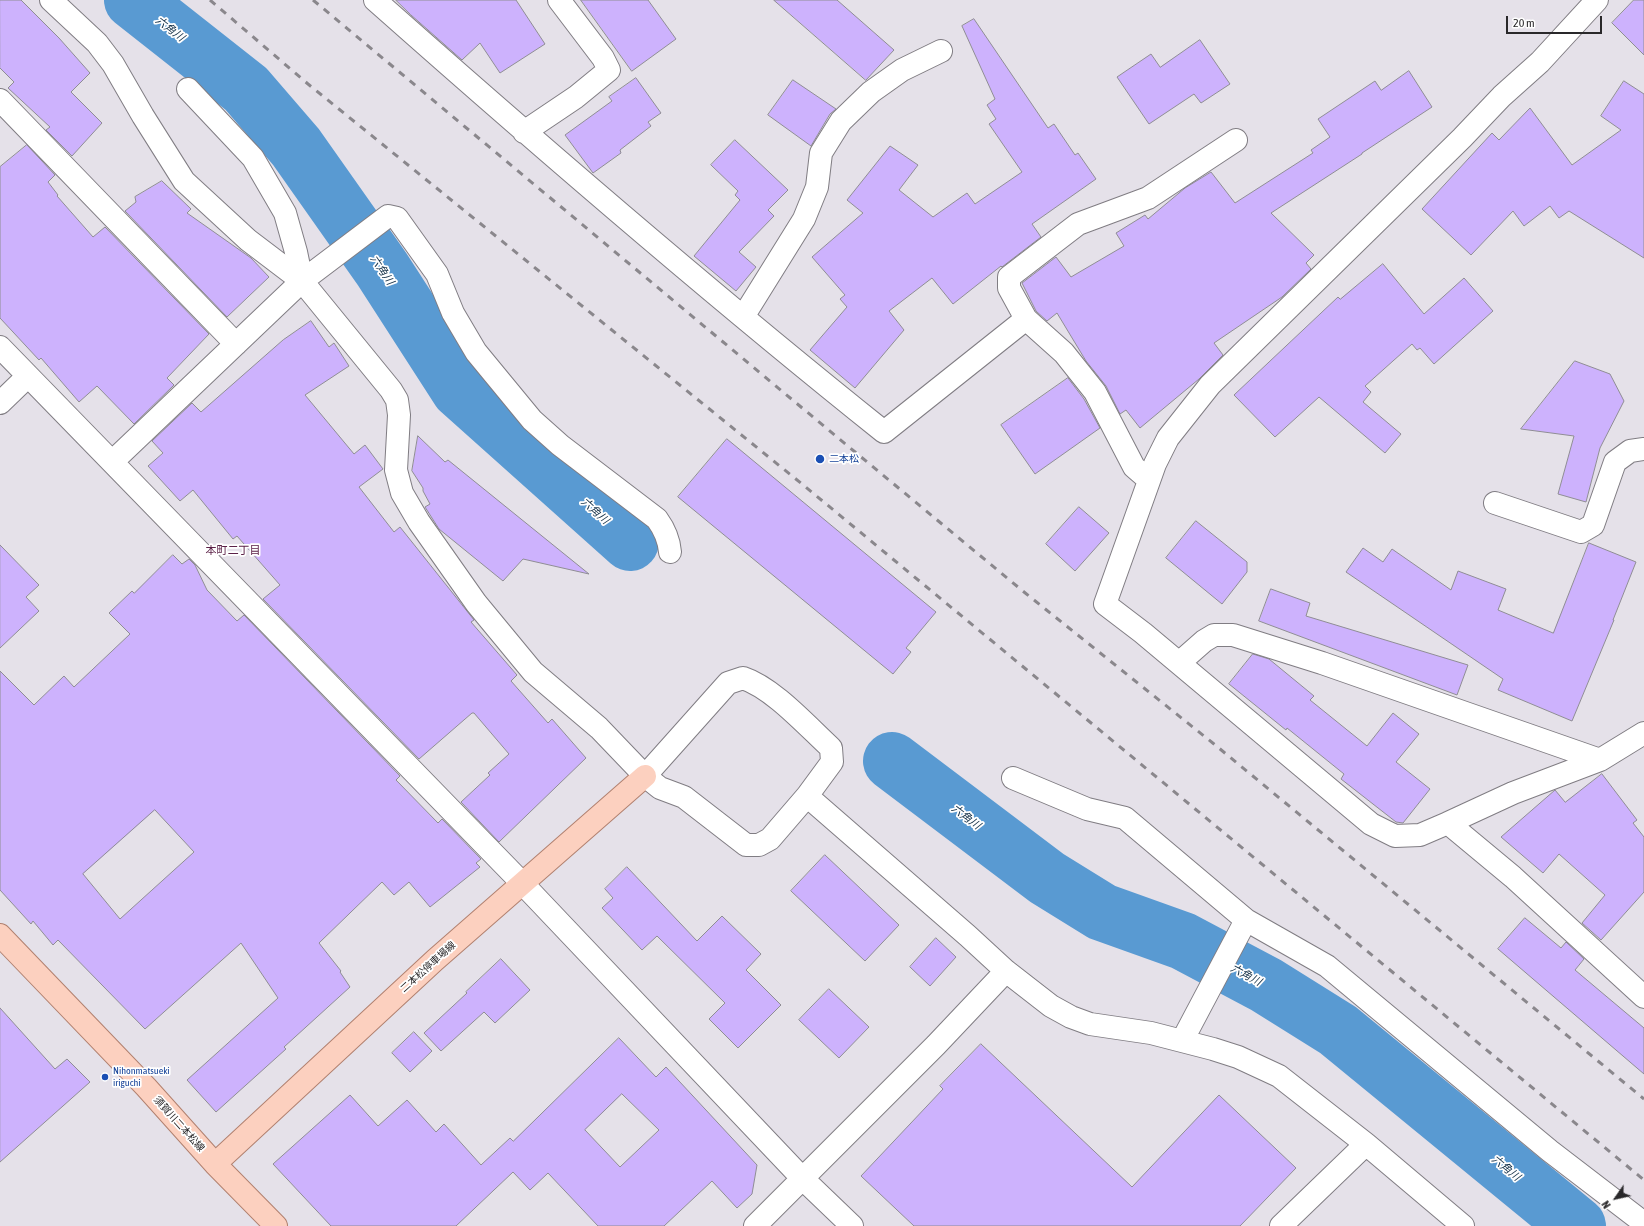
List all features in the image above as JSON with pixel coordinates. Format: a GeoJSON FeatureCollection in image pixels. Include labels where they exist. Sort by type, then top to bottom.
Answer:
{"type":"FeatureCollection","features":[{"type":"Feature","properties":{"kind":"main road","name":"二本松停車場線"},"geometry":{"type":"LineString","coordinates":[[215,1164],[435,960],[645,776]]}},
{"type":"Feature","properties":{"kind":"main road","name":"須賀川二本松線"},"geometry":{"type":"LineString","coordinates":[[0,935],[146,1087],[215,1164],[276,1226]]}},
{"type":"Feature","properties":{"kind":"street"},"geometry":{"type":"LineString","coordinates":[[51,0],[97,43],[113,64],[143,116],[184,181],[248,240],[302,280],[387,384],[397,400],[399,415],[396,470],[402,493],[419,522],[476,603],[533,672],[599,728],[645,776],[660,788],[684,797],[746,845],[759,845],[770,839],[807,796],[832,762],[831,748],[770,692],[755,682],[743,678],[728,683],[645,776]]}},
{"type":"Feature","properties":{"kind":"street"},"geometry":{"type":"LineString","coordinates":[[375,0],[524,132],[743,317],[884,432],[1026,319]]}},
{"type":"Feature","properties":{"kind":"street"},"geometry":{"type":"LineString","coordinates":[[524,132],[576,97],[609,70],[603,58],[559,0]]}},
{"type":"Feature","properties":{"kind":"street"},"geometry":{"type":"LineString","coordinates":[[1597,0],[1540,62],[1502,96],[1462,138],[1210,385],[1168,438],[1149,480],[1105,604],[1179,663],[1371,824],[1395,836],[1420,835],[1513,793],[1600,760],[1644,732]]}},
{"type":"Feature","properties":{"kind":"street"},"geometry":{"type":"LineString","coordinates":[[743,317],[804,219],[817,187],[821,153],[842,121],[871,92],[902,70],[942,51]]}},
{"type":"Feature","properties":{"kind":"street"},"geometry":{"type":"LineString","coordinates":[[188,89],[253,158],[284,213],[296,252],[302,280]]}},
{"type":"Feature","properties":{"kind":"street"},"geometry":{"type":"LineString","coordinates":[[0,100],[236,344]]}},
{"type":"Feature","properties":{"kind":"street"},"geometry":{"type":"LineString","coordinates":[[1149,480],[1134,466],[1095,392],[1064,353],[1026,319],[1009,288],[1009,276],[1078,224],[1148,198],[1236,140]]}},
{"type":"Feature","properties":{"kind":"street"},"geometry":{"type":"LineString","coordinates":[[112,462],[302,280],[388,216],[397,218],[437,274],[453,313],[476,352],[532,420],[560,445],[657,519],[664,527],[669,540],[670,552]]}},
{"type":"Feature","properties":{"kind":"street"},"geometry":{"type":"LineString","coordinates":[[0,347],[523,884],[802,1178],[852,1226]]}},
{"type":"Feature","properties":{"kind":"street"},"geometry":{"type":"LineString","coordinates":[[0,403],[28,376]]}},
{"type":"Feature","properties":{"kind":"street"},"geometry":{"type":"LineString","coordinates":[[1495,503],[1581,532],[1592,525],[1615,462],[1630,451],[1644,449]]}},
{"type":"Feature","properties":{"kind":"street"},"geometry":{"type":"LineString","coordinates":[[1179,663],[1204,640],[1214,635],[1233,635],[1322,662],[1600,760]]}},
{"type":"Feature","properties":{"kind":"street"},"geometry":{"type":"LineString","coordinates":[[1013,778],[1087,808],[1125,818],[1242,927],[1327,966],[1550,1151],[1644,1223]]}},
{"type":"Feature","properties":{"kind":"street"},"geometry":{"type":"LineString","coordinates":[[807,796],[1006,971],[1051,1006],[1071,1017],[1090,1024],[1151,1033],[1213,1049],[1238,1057],[1279,1076],[1366,1144],[1463,1226]]}},
{"type":"Feature","properties":{"kind":"street"},"geometry":{"type":"LineString","coordinates":[[1448,823],[1513,877],[1644,997]]}},
{"type":"Feature","properties":{"kind":"street"},"geometry":{"type":"LineString","coordinates":[[1182,1041],[1242,927]]}},
{"type":"Feature","properties":{"kind":"street"},"geometry":{"type":"LineString","coordinates":[[755,1226],[936,1045],[1006,971]]}},
{"type":"Feature","properties":{"kind":"street"},"geometry":{"type":"LineString","coordinates":[[1281,1226],[1366,1144]]}},
{"type":"Feature","properties":{"kind":"building"},"geometry":{"type":"Polygon","coordinates":[[[0,0],[21,0],[59,38],[90,73],[71,92],[102,123],[72,156],[46,130],[50,127],[8,88],[14,82],[0,68],[0,0]]]}},
{"type":"Feature","properties":{"kind":"building"},"geometry":{"type":"Polygon","coordinates":[[[396,0],[516,0],[545,44],[500,73],[480,43],[462,60],[396,0]]]}},
{"type":"Feature","properties":{"kind":"building"},"geometry":{"type":"Polygon","coordinates":[[[581,0],[648,0],[676,39],[632,71],[581,0]]]}},
{"type":"Feature","properties":{"kind":"building"},"geometry":{"type":"Polygon","coordinates":[[[774,0],[837,0],[894,50],[866,80],[774,0]]]}},
{"type":"Feature","properties":{"kind":"building"},"geometry":{"type":"Polygon","coordinates":[[[1634,0],[1644,0],[1644,55],[1612,23],[1634,0]]]}},
{"type":"Feature","properties":{"kind":"building"},"geometry":{"type":"Polygon","coordinates":[[[974,19],[1048,128],[1054,124],[1075,155],[1078,153],[1096,179],[1032,224],[1041,237],[953,304],[932,278],[889,311],[904,330],[855,388],[810,350],[847,307],[840,299],[845,295],[812,257],[863,213],[847,200],[890,146],[918,165],[899,190],[933,217],[967,193],[975,204],[1022,172],[989,124],[996,119],[987,105],[995,99],[962,26],[974,19]]]}},
{"type":"Feature","properties":{"kind":"building"},"geometry":{"type":"Polygon","coordinates":[[[1200,40],[1230,84],[1201,103],[1194,94],[1149,124],[1117,77],[1151,54],[1160,67],[1200,40]]]}},
{"type":"Feature","properties":{"kind":"building"},"geometry":{"type":"Polygon","coordinates":[[[1409,71],[1432,107],[1271,213],[1314,255],[1306,263],[1311,269],[1282,297],[1214,343],[1223,355],[1199,379],[1140,428],[1126,410],[1120,414],[1106,386],[1086,361],[1057,313],[1047,321],[1036,311],[1022,283],[1056,257],[1071,277],[1124,246],[1116,233],[1145,215],[1148,219],[1185,188],[1211,172],[1235,203],[1313,153],[1311,150],[1330,137],[1318,119],[1375,81],[1381,90],[1409,71]]]}},
{"type":"Feature","properties":{"kind":"building"},"geometry":{"type":"Polygon","coordinates":[[[636,78],[661,113],[648,122],[651,126],[620,150],[621,153],[593,173],[565,135],[612,101],[609,97],[636,78]]]}},
{"type":"Feature","properties":{"kind":"building"},"geometry":{"type":"Polygon","coordinates":[[[793,80],[836,109],[830,114],[811,146],[768,115],[793,80]]]}},
{"type":"Feature","properties":{"kind":"building"},"geometry":{"type":"Polygon","coordinates":[[[1624,81],[1644,94],[1644,258],[1569,211],[1559,218],[1550,206],[1524,226],[1513,211],[1471,255],[1422,209],[1492,133],[1499,140],[1530,108],[1572,165],[1621,130],[1601,116],[1624,81]]]}},
{"type":"Feature","properties":{"kind":"building"},"geometry":{"type":"Polygon","coordinates":[[[735,140],[788,190],[768,210],[774,216],[739,252],[756,267],[736,291],[694,256],[740,200],[735,195],[738,191],[711,165],[735,140]]]}},
{"type":"Feature","properties":{"kind":"building"},"geometry":{"type":"Polygon","coordinates":[[[27,145],[55,175],[48,182],[58,195],[57,196],[93,237],[105,227],[209,334],[167,378],[174,385],[134,424],[97,386],[79,402],[41,358],[39,360],[0,318],[0,167],[27,145]]]}},
{"type":"Feature","properties":{"kind":"building"},"geometry":{"type":"Polygon","coordinates":[[[162,181],[191,209],[187,213],[251,258],[269,277],[227,317],[125,211],[136,202],[135,197],[162,181]]]}},
{"type":"Feature","properties":{"kind":"building"},"geometry":{"type":"Polygon","coordinates":[[[1383,264],[1424,314],[1464,278],[1493,311],[1434,364],[1420,348],[1417,350],[1412,344],[1365,386],[1371,392],[1363,402],[1401,434],[1385,453],[1319,397],[1275,437],[1234,395],[1338,297],[1340,299],[1383,264]]]}},
{"type":"Feature","properties":{"kind":"building"},"geometry":{"type":"Polygon","coordinates":[[[311,321],[329,347],[334,343],[349,366],[305,395],[354,454],[365,445],[383,469],[359,487],[394,532],[400,527],[474,620],[471,622],[517,675],[511,681],[548,723],[552,719],[586,758],[499,842],[461,802],[490,775],[488,773],[509,754],[474,713],[472,713],[419,759],[263,599],[280,585],[237,536],[233,539],[193,490],[180,501],[148,466],[163,453],[152,441],[192,403],[201,412],[283,340],[311,321]]]}},
{"type":"Feature","properties":{"kind":"building"},"geometry":{"type":"Polygon","coordinates":[[[1575,361],[1610,374],[1624,401],[1600,448],[1586,502],[1558,494],[1574,436],[1521,429],[1575,361]]]}},
{"type":"Feature","properties":{"kind":"building"},"geometry":{"type":"Polygon","coordinates":[[[1068,378],[1084,399],[1100,428],[1035,474],[1001,425],[1068,378]]]}},
{"type":"Feature","properties":{"kind":"building"},"geometry":{"type":"Polygon","coordinates":[[[418,436],[445,462],[448,460],[589,574],[523,559],[503,581],[439,529],[425,507],[430,504],[423,491],[423,488],[412,471],[418,436]]]}},
{"type":"Feature","properties":{"kind":"building"},"geometry":{"type":"Polygon","coordinates":[[[727,439],[936,612],[906,648],[911,652],[893,674],[678,497],[727,439]]]}},
{"type":"Feature","properties":{"kind":"building"},"geometry":{"type":"Polygon","coordinates":[[[1079,507],[1109,533],[1075,571],[1046,544],[1079,507]]]}},
{"type":"Feature","properties":{"kind":"building"},"geometry":{"type":"Polygon","coordinates":[[[1196,521],[1247,562],[1247,572],[1222,604],[1166,558],[1196,521]]]}},
{"type":"Feature","properties":{"kind":"building"},"geometry":{"type":"Polygon","coordinates":[[[1589,543],[1636,562],[1614,620],[1572,721],[1498,690],[1503,679],[1346,572],[1363,548],[1383,562],[1392,549],[1451,590],[1458,571],[1506,589],[1498,610],[1553,633],[1589,543]]]}},
{"type":"Feature","properties":{"kind":"building"},"geometry":{"type":"Polygon","coordinates":[[[0,545],[39,585],[26,597],[39,611],[0,648],[0,545]]]}},
{"type":"Feature","properties":{"kind":"building"},"geometry":{"type":"Polygon","coordinates":[[[173,555],[182,564],[189,559],[195,565],[207,590],[237,621],[244,615],[400,776],[396,780],[438,823],[442,819],[481,859],[476,863],[480,867],[430,907],[409,882],[394,895],[382,882],[319,943],[341,971],[340,972],[350,987],[284,1047],[286,1049],[216,1112],[187,1080],[278,998],[241,943],[145,1029],[58,940],[53,945],[33,921],[31,924],[0,890],[0,671],[34,705],[64,676],[74,687],[130,634],[109,613],[132,591],[134,593],[173,555]],[[155,810],[83,874],[120,919],[194,852],[155,810]]]}},
{"type":"Feature","properties":{"kind":"building"},"geometry":{"type":"Polygon","coordinates":[[[1271,589],[1310,603],[1306,616],[1468,665],[1457,695],[1259,621],[1271,589]]]}},
{"type":"Feature","properties":{"kind":"building"},"geometry":{"type":"Polygon","coordinates":[[[1253,654],[1269,659],[1314,696],[1310,700],[1367,746],[1393,713],[1419,734],[1396,762],[1430,789],[1403,823],[1396,822],[1341,779],[1344,774],[1229,684],[1253,654]]]}},
{"type":"Feature","properties":{"kind":"building"},"geometry":{"type":"Polygon","coordinates":[[[1602,774],[1637,820],[1633,823],[1644,837],[1644,892],[1601,940],[1582,923],[1605,895],[1559,854],[1543,873],[1501,837],[1555,790],[1565,802],[1602,774]]]}},
{"type":"Feature","properties":{"kind":"building"},"geometry":{"type":"Polygon","coordinates":[[[825,855],[899,925],[865,961],[791,891],[825,855]]]}},
{"type":"Feature","properties":{"kind":"building"},"geometry":{"type":"Polygon","coordinates":[[[627,867],[697,941],[722,916],[761,954],[746,970],[781,1005],[738,1048],[709,1019],[725,1003],[657,936],[642,950],[602,908],[613,898],[605,889],[627,867]]]}},
{"type":"Feature","properties":{"kind":"building"},"geometry":{"type":"Polygon","coordinates":[[[1525,918],[1561,948],[1566,942],[1584,959],[1575,970],[1644,1028],[1644,1074],[1498,949],[1525,918]]]}},
{"type":"Feature","properties":{"kind":"building"},"geometry":{"type":"Polygon","coordinates":[[[936,938],[956,957],[930,986],[910,967],[936,938]]]}},
{"type":"Feature","properties":{"kind":"building"},"geometry":{"type":"Polygon","coordinates":[[[501,959],[530,990],[495,1023],[484,1012],[441,1051],[424,1033],[501,959]]]}},
{"type":"Feature","properties":{"kind":"building"},"geometry":{"type":"Polygon","coordinates":[[[829,989],[869,1027],[839,1058],[799,1020],[829,989]]]}},
{"type":"Feature","properties":{"kind":"building"},"geometry":{"type":"Polygon","coordinates":[[[0,1008],[55,1069],[67,1059],[90,1082],[0,1162],[0,1008]]]}},
{"type":"Feature","properties":{"kind":"building"},"geometry":{"type":"Polygon","coordinates":[[[414,1032],[432,1051],[410,1072],[392,1053],[414,1032]]]}},
{"type":"Feature","properties":{"kind":"building"},"geometry":{"type":"Polygon","coordinates":[[[619,1038],[656,1077],[666,1067],[757,1165],[752,1194],[737,1208],[712,1181],[664,1226],[598,1226],[548,1173],[530,1190],[513,1172],[456,1226],[331,1226],[273,1164],[350,1095],[378,1126],[407,1100],[436,1132],[444,1124],[481,1165],[510,1138],[513,1141],[619,1038]],[[622,1094],[585,1130],[620,1167],[659,1130],[622,1094]]]}},
{"type":"Feature","properties":{"kind":"building"},"geometry":{"type":"Polygon","coordinates":[[[981,1044],[1132,1187],[1219,1095],[1296,1168],[1240,1226],[914,1226],[861,1176],[943,1089],[940,1086],[981,1044]]]}},
{"type":"Feature","properties":{"kind":"waterway","name":"六角川"},"geometry":{"type":"LineString","coordinates":[[133,0],[246,89],[296,147],[382,269],[460,390],[630,542]]}},
{"type":"Feature","properties":{"kind":"waterway","name":"六角川"},"geometry":{"type":"LineString","coordinates":[[892,761],[1047,878],[1102,912],[1183,941],[1266,985],[1338,1030],[1577,1226]]}},
{"type":"Feature","properties":{"kind":"railway"},"geometry":{"type":"LineString","coordinates":[[210,0],[308,84],[802,484],[1644,1180]]}},
{"type":"Feature","properties":{"kind":"railway"},"geometry":{"type":"LineString","coordinates":[[313,0],[1024,592],[1214,744],[1644,1099]]}},
{"type":"Feature","properties":{"kind":"place","name":"二本松"},"geometry":{"type":"Point","coordinates":[820,459]}},
{"type":"Feature","properties":{"kind":"place","name":"Nihonmatsueki iriguchi"},"geometry":{"type":"Point","coordinates":[105,1077]}},
{"type":"Feature","properties":{"kind":"district","name":"本町二丁目"},"geometry":{"type":"Point","coordinates":[233,551]}}]}
